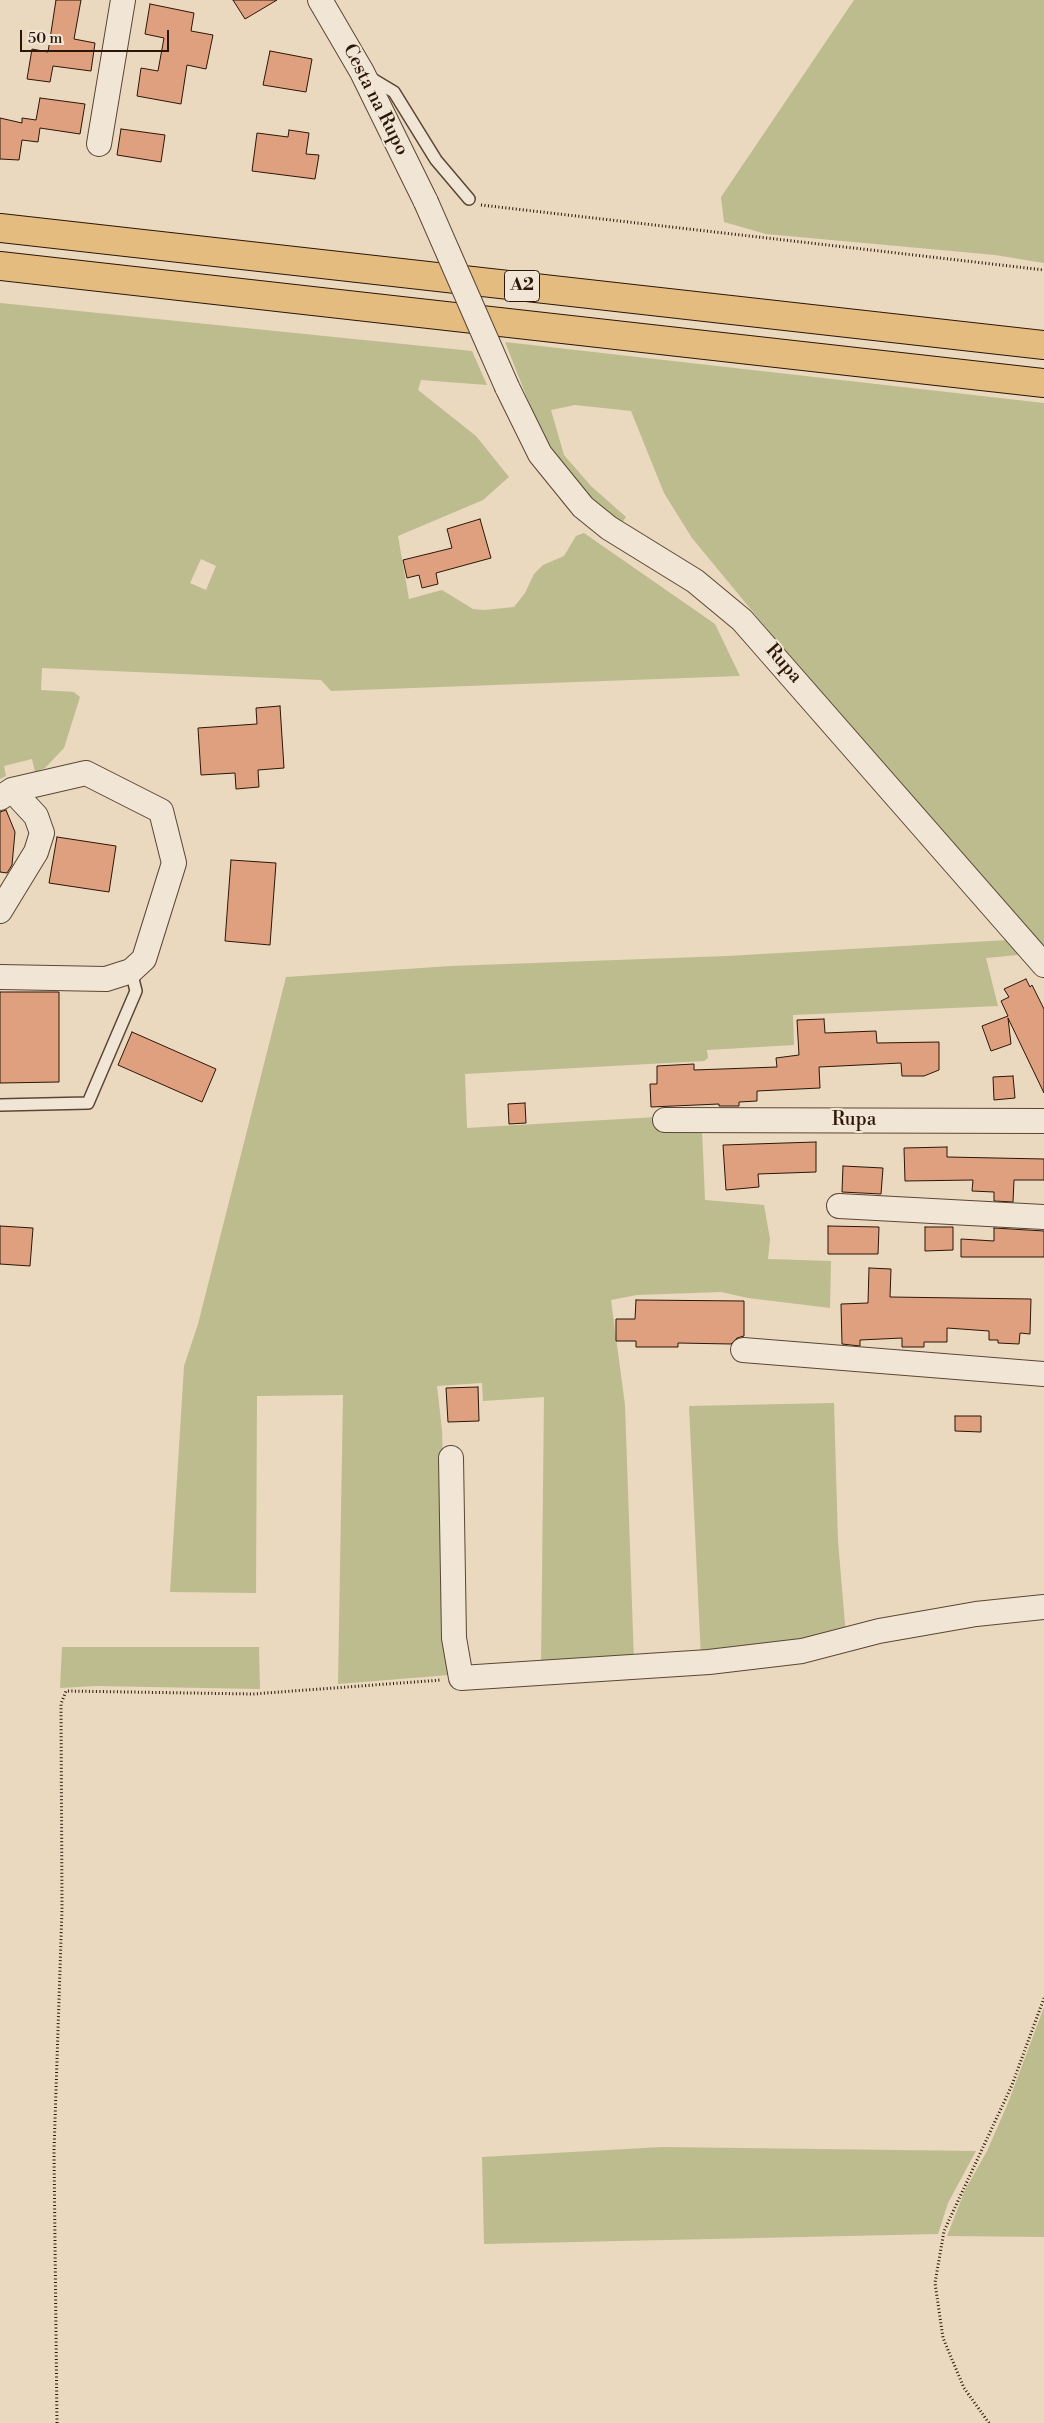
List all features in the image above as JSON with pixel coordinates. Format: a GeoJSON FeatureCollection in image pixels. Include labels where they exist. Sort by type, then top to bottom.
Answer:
{"type":"FeatureCollection","features":[{"type":"Feature","properties":{"kind":"highway","name":"A2"},"geometry":{"type":"LineString","coordinates":[[0,228],[1044,345]]}},
{"type":"Feature","properties":{"kind":"highway","name":"A2"},"geometry":{"type":"LineString","coordinates":[[0,266],[1044,383]]}},
{"type":"Feature","properties":{"kind":"street"},"geometry":{"type":"LineString","coordinates":[[99,144],[123,0]]}},
{"type":"Feature","properties":{"kind":"street","name":"Cesta na Rupo"},"geometry":{"type":"LineString","coordinates":[[320,0],[362,72],[426,202],[507,386]]}},
{"type":"Feature","properties":{"kind":"street","name":"Rupa"},"geometry":{"type":"LineString","coordinates":[[507,386],[540,454],[583,507],[609,528],[695,581],[742,620],[1044,965]]}},
{"type":"Feature","properties":{"kind":"street"},"geometry":{"type":"LineString","coordinates":[[0,977],[106,979],[131,971],[144,959],[174,863],[161,811],[86,773],[6,794]]}},
{"type":"Feature","properties":{"kind":"street"},"geometry":{"type":"LineString","coordinates":[[0,911],[36,852],[42,833],[36,816],[6,794]]}},
{"type":"Feature","properties":{"kind":"street","name":"Rupa"},"geometry":{"type":"LineString","coordinates":[[665,1120],[1044,1121]]}},
{"type":"Feature","properties":{"kind":"street"},"geometry":{"type":"LineString","coordinates":[[839,1206],[1044,1216]]}},
{"type":"Feature","properties":{"kind":"street"},"geometry":{"type":"LineString","coordinates":[[743,1350],[1044,1374]]}},
{"type":"Feature","properties":{"kind":"street"},"geometry":{"type":"LineString","coordinates":[[450,1458],[454,1638],[461,1678],[709,1662],[802,1651],[879,1631],[976,1614],[1044,1607]]}},
{"type":"Feature","properties":{"kind":"lane"},"geometry":{"type":"LineString","coordinates":[[362,72],[394,92],[436,160],[469,199]]}},
{"type":"Feature","properties":{"kind":"lane"},"geometry":{"type":"LineString","coordinates":[[0,1105],[88,1103],[136,991],[131,971]]}},
{"type":"Feature","properties":{"kind":"path"},"geometry":{"type":"LineString","coordinates":[[469,199],[481,205],[560,215],[1044,270]]}},
{"type":"Feature","properties":{"kind":"path"},"geometry":{"type":"LineString","coordinates":[[57,2423],[54,2151],[62,1909],[60,1704],[66,1692],[253,1694],[461,1678]]}},
{"type":"Feature","properties":{"kind":"path"},"geometry":{"type":"LineString","coordinates":[[989,2423],[964,2388],[943,2338],[935,2283],[944,2231],[1012,2085],[1044,1998]]}},
{"type":"Feature","properties":{"kind":"shaded area"},"geometry":{"type":"Polygon","coordinates":[[[854,0],[1044,0],[1044,263],[995,255],[766,234],[724,222],[721,197],[854,0]]]}},
{"type":"Feature","properties":{"kind":"shaded area"},"geometry":{"type":"Polygon","coordinates":[[[0,303],[472,351],[487,385],[421,380],[418,390],[476,436],[509,477],[483,500],[398,536],[409,599],[442,590],[473,609],[484,610],[514,607],[525,593],[534,574],[543,565],[564,556],[576,536],[584,533],[715,624],[740,676],[331,691],[321,680],[42,668],[41,690],[74,692],[80,697],[64,748],[45,768],[35,772],[32,759],[4,766],[6,776],[0,779],[0,303]],[[201,559],[190,583],[206,590],[216,566],[201,559]]]}},
{"type":"Feature","properties":{"kind":"shaded area"},"geometry":{"type":"Polygon","coordinates":[[[505,342],[1044,403],[1044,945],[1040,947],[819,692],[692,538],[664,493],[631,411],[575,405],[551,410],[564,455],[591,486],[626,517],[621,524],[588,501],[559,464],[537,423],[505,342]]]}},
{"type":"Feature","properties":{"kind":"shaded area"},"geometry":{"type":"Polygon","coordinates":[[[1008,940],[1018,955],[986,958],[998,1006],[793,1015],[794,1045],[707,1050],[708,1058],[704,1061],[465,1074],[467,1128],[656,1117],[658,1131],[702,1130],[705,1200],[764,1205],[770,1239],[768,1259],[831,1261],[830,1308],[748,1298],[721,1292],[637,1295],[611,1300],[625,1405],[634,1662],[541,1668],[544,1397],[483,1401],[482,1383],[437,1386],[442,1430],[449,1675],[338,1684],[343,1395],[257,1396],[256,1593],[170,1592],[184,1366],[198,1324],[286,977],[451,966],[727,956],[1008,940]]]}},
{"type":"Feature","properties":{"kind":"shaded area"},"geometry":{"type":"Polygon","coordinates":[[[834,1403],[838,1541],[846,1636],[701,1658],[689,1406],[834,1403]]]}},
{"type":"Feature","properties":{"kind":"shaded area"},"geometry":{"type":"Polygon","coordinates":[[[62,1647],[259,1647],[260,1689],[96,1686],[60,1688],[62,1647]]]}},
{"type":"Feature","properties":{"kind":"shaded area"},"geometry":{"type":"Polygon","coordinates":[[[1044,2007],[1044,2237],[947,2236],[965,2190],[987,2151],[1008,2103],[1044,2007]]]}},
{"type":"Feature","properties":{"kind":"shaded area"},"geometry":{"type":"Polygon","coordinates":[[[662,2147],[976,2151],[948,2203],[938,2234],[484,2244],[482,2157],[662,2147]]]}},
{"type":"Feature","properties":{"kind":"building"},"geometry":{"type":"Polygon","coordinates":[[[56,0],[81,0],[74,39],[95,43],[91,71],[53,66],[50,82],[27,79],[32,49],[48,52],[56,0]]]}},
{"type":"Feature","properties":{"kind":"building"},"geometry":{"type":"Polygon","coordinates":[[[233,0],[277,0],[245,19],[233,0]]]}},
{"type":"Feature","properties":{"kind":"building"},"geometry":{"type":"Polygon","coordinates":[[[150,4],[194,13],[191,31],[213,35],[206,69],[187,65],[181,104],[137,96],[141,68],[158,71],[164,38],[145,34],[150,4]]]}},
{"type":"Feature","properties":{"kind":"building"},"geometry":{"type":"Polygon","coordinates":[[[270,51],[312,59],[306,92],[263,85],[270,51]]]}},
{"type":"Feature","properties":{"kind":"building"},"geometry":{"type":"Polygon","coordinates":[[[40,98],[85,104],[80,134],[40,128],[38,142],[22,140],[19,160],[0,159],[0,118],[22,123],[22,118],[36,120],[40,98]]]}},
{"type":"Feature","properties":{"kind":"building"},"geometry":{"type":"Polygon","coordinates":[[[121,129],[165,135],[161,162],[117,155],[121,129]]]}},
{"type":"Feature","properties":{"kind":"building"},"geometry":{"type":"Polygon","coordinates":[[[289,130],[309,133],[306,154],[319,155],[315,179],[252,171],[257,133],[288,137],[289,130]]]}},
{"type":"Feature","properties":{"kind":"building"},"geometry":{"type":"Polygon","coordinates":[[[480,519],[491,558],[436,573],[438,584],[422,588],[419,575],[407,578],[403,560],[452,548],[447,529],[480,519]]]}},
{"type":"Feature","properties":{"kind":"building"},"geometry":{"type":"Polygon","coordinates":[[[280,706],[284,768],[258,770],[259,787],[236,789],[235,773],[201,775],[198,728],[257,724],[256,708],[280,706]]]}},
{"type":"Feature","properties":{"kind":"building"},"geometry":{"type":"Polygon","coordinates":[[[6,810],[15,832],[12,865],[7,873],[0,872],[0,812],[6,810]]]}},
{"type":"Feature","properties":{"kind":"building"},"geometry":{"type":"Polygon","coordinates":[[[57,837],[116,846],[109,892],[49,883],[57,837]]]}},
{"type":"Feature","properties":{"kind":"building"},"geometry":{"type":"Polygon","coordinates":[[[231,860],[276,863],[270,945],[225,941],[231,860]]]}},
{"type":"Feature","properties":{"kind":"building"},"geometry":{"type":"Polygon","coordinates":[[[1026,979],[1030,987],[1032,985],[1044,1009],[1044,1093],[1008,1018],[1011,1044],[991,1051],[982,1026],[1008,1016],[1001,1001],[1009,997],[1004,989],[1026,979]]]}},
{"type":"Feature","properties":{"kind":"building"},"geometry":{"type":"Polygon","coordinates":[[[0,992],[59,992],[59,1082],[0,1083],[0,992]]]}},
{"type":"Feature","properties":{"kind":"building"},"geometry":{"type":"Polygon","coordinates":[[[824,1019],[825,1033],[876,1031],[877,1043],[939,1042],[939,1070],[924,1076],[902,1076],[901,1063],[819,1067],[820,1088],[757,1091],[757,1101],[739,1102],[739,1106],[719,1106],[719,1104],[651,1107],[650,1084],[657,1084],[657,1066],[694,1064],[694,1070],[777,1067],[776,1058],[799,1055],[797,1020],[824,1019]]]}},
{"type":"Feature","properties":{"kind":"building"},"geometry":{"type":"Polygon","coordinates":[[[132,1032],[216,1069],[202,1102],[118,1065],[132,1032]]]}},
{"type":"Feature","properties":{"kind":"building"},"geometry":{"type":"Polygon","coordinates":[[[1013,1076],[1015,1098],[994,1100],[993,1077],[1013,1076]]]}},
{"type":"Feature","properties":{"kind":"building"},"geometry":{"type":"Polygon","coordinates":[[[525,1103],[526,1123],[509,1124],[508,1104],[525,1103]]]}},
{"type":"Feature","properties":{"kind":"building"},"geometry":{"type":"Polygon","coordinates":[[[816,1142],[816,1172],[758,1174],[759,1187],[726,1190],[723,1145],[816,1142]]]}},
{"type":"Feature","properties":{"kind":"building"},"geometry":{"type":"Polygon","coordinates":[[[947,1147],[947,1157],[1044,1159],[1044,1180],[1014,1180],[1013,1202],[994,1201],[994,1192],[972,1191],[973,1180],[905,1181],[904,1148],[947,1147]]]}},
{"type":"Feature","properties":{"kind":"building"},"geometry":{"type":"Polygon","coordinates":[[[843,1166],[883,1168],[881,1194],[842,1192],[843,1166]]]}},
{"type":"Feature","properties":{"kind":"building"},"geometry":{"type":"Polygon","coordinates":[[[0,1226],[33,1228],[30,1266],[0,1264],[0,1226]]]}},
{"type":"Feature","properties":{"kind":"building"},"geometry":{"type":"Polygon","coordinates":[[[828,1226],[879,1227],[878,1254],[828,1254],[828,1226]]]}},
{"type":"Feature","properties":{"kind":"building"},"geometry":{"type":"Polygon","coordinates":[[[925,1227],[953,1227],[953,1250],[925,1251],[925,1227]]]}},
{"type":"Feature","properties":{"kind":"building"},"geometry":{"type":"Polygon","coordinates":[[[994,1228],[1044,1231],[1044,1257],[961,1257],[961,1239],[994,1241],[994,1228]]]}},
{"type":"Feature","properties":{"kind":"building"},"geometry":{"type":"Polygon","coordinates":[[[869,1268],[891,1269],[890,1297],[1031,1299],[1030,1334],[1020,1333],[1019,1344],[998,1343],[998,1340],[989,1340],[989,1331],[947,1328],[947,1342],[924,1342],[924,1347],[902,1347],[902,1338],[860,1340],[860,1346],[842,1344],[841,1304],[868,1303],[869,1268]]]}},
{"type":"Feature","properties":{"kind":"building"},"geometry":{"type":"Polygon","coordinates":[[[636,1300],[744,1301],[744,1336],[737,1338],[731,1344],[678,1343],[678,1347],[636,1347],[636,1341],[616,1341],[616,1319],[635,1319],[636,1300]]]}},
{"type":"Feature","properties":{"kind":"building"},"geometry":{"type":"Polygon","coordinates":[[[478,1387],[479,1421],[448,1422],[446,1388],[478,1387]]]}},
{"type":"Feature","properties":{"kind":"building"},"geometry":{"type":"Polygon","coordinates":[[[955,1416],[981,1416],[981,1432],[955,1431],[955,1416]]]}}]}
